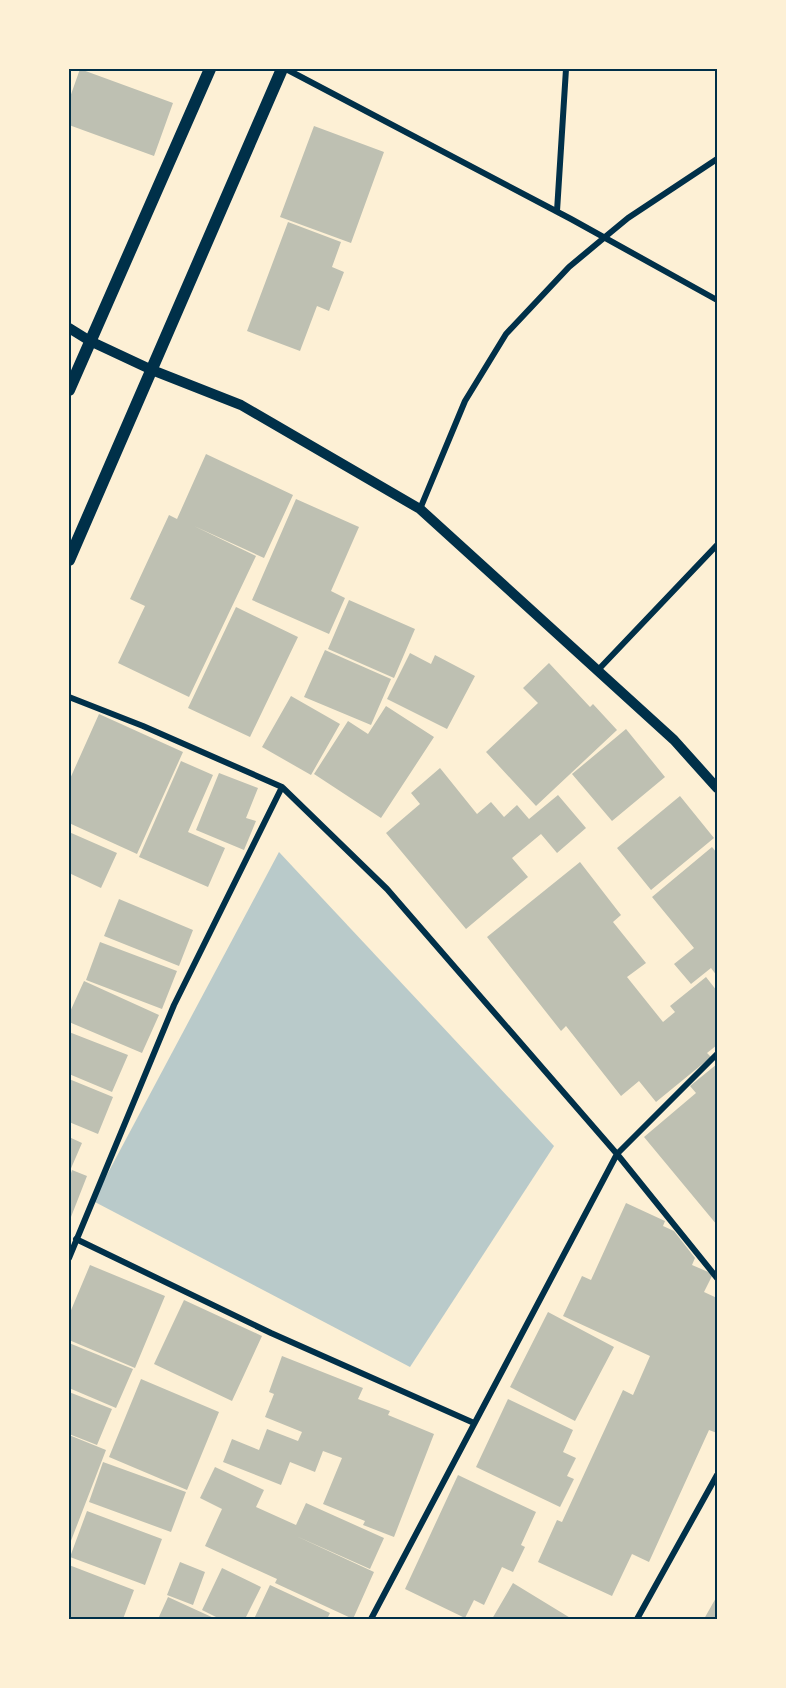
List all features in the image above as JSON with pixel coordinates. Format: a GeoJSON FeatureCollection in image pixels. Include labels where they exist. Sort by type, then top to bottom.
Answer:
{"type":"FeatureCollection","features":[{"type":"Feature","properties":{"kind":"main road"},"geometry":{"type":"LineString","coordinates":[[69,390],[210,69]]}},
{"type":"Feature","properties":{"kind":"main road"},"geometry":{"type":"LineString","coordinates":[[69,560],[284,69]]}},
{"type":"Feature","properties":{"kind":"street"},"geometry":{"type":"LineString","coordinates":[[284,69],[557,211],[717,300]]}},
{"type":"Feature","properties":{"kind":"street"},"geometry":{"type":"LineString","coordinates":[[557,211],[566,69]]}},
{"type":"Feature","properties":{"kind":"street"},"geometry":{"type":"LineString","coordinates":[[420,509],[465,401],[506,334],[569,267],[605,237],[628,218],[717,159]]}},
{"type":"Feature","properties":{"kind":"street"},"geometry":{"type":"LineString","coordinates":[[69,328],[90,341],[152,370],[241,405],[420,509],[599,669],[674,740],[717,788]]}},
{"type":"Feature","properties":{"kind":"street"},"geometry":{"type":"LineString","coordinates":[[599,669],[717,545]]}},
{"type":"Feature","properties":{"kind":"street"},"geometry":{"type":"LineString","coordinates":[[69,697],[143,726],[282,787],[387,889],[617,1154],[717,1278]]}},
{"type":"Feature","properties":{"kind":"street"},"geometry":{"type":"LineString","coordinates":[[69,1258],[174,1005],[282,787]]}},
{"type":"Feature","properties":{"kind":"street"},"geometry":{"type":"LineString","coordinates":[[371,1619],[617,1154],[717,1054]]}},
{"type":"Feature","properties":{"kind":"street"},"geometry":{"type":"LineString","coordinates":[[76,1239],[271,1333],[474,1422]]}},
{"type":"Feature","properties":{"kind":"street"},"geometry":{"type":"LineString","coordinates":[[637,1619],[717,1475]]}},
{"type":"Feature","properties":{"kind":"shaded area"},"geometry":{"type":"Polygon","coordinates":[[[279,852],[554,1146],[410,1367],[93,1201],[279,852]]]}},
{"type":"Feature","properties":{"kind":"building"},"geometry":{"type":"Polygon","coordinates":[[[80,69],[173,103],[154,156],[69,125],[69,100],[80,69]]]}},
{"type":"Feature","properties":{"kind":"building"},"geometry":{"type":"Polygon","coordinates":[[[314,126],[384,152],[351,243],[280,217],[314,126]]]}},
{"type":"Feature","properties":{"kind":"building"},"geometry":{"type":"Polygon","coordinates":[[[288,222],[341,242],[332,267],[344,272],[329,311],[317,306],[300,351],[247,331],[288,222]]]}},
{"type":"Feature","properties":{"kind":"building"},"geometry":{"type":"Polygon","coordinates":[[[206,454],[293,495],[264,558],[194,526],[256,556],[189,697],[118,663],[145,606],[130,599],[169,515],[177,519],[206,454]]]}},
{"type":"Feature","properties":{"kind":"building"},"geometry":{"type":"Polygon","coordinates":[[[296,499],[359,527],[331,591],[345,598],[329,634],[252,600],[296,499]]]}},
{"type":"Feature","properties":{"kind":"building"},"geometry":{"type":"Polygon","coordinates":[[[349,600],[415,629],[394,678],[328,649],[349,600]]]}},
{"type":"Feature","properties":{"kind":"building"},"geometry":{"type":"Polygon","coordinates":[[[236,607],[298,637],[250,737],[188,708],[236,607]]]}},
{"type":"Feature","properties":{"kind":"building"},"geometry":{"type":"Polygon","coordinates":[[[325,650],[391,679],[371,725],[304,697],[325,650]]]}},
{"type":"Feature","properties":{"kind":"building"},"geometry":{"type":"Polygon","coordinates":[[[410,653],[431,664],[435,655],[475,676],[447,729],[387,699],[410,653]]]}},
{"type":"Feature","properties":{"kind":"building"},"geometry":{"type":"Polygon","coordinates":[[[549,663],[590,707],[593,704],[617,730],[536,806],[486,752],[538,703],[523,688],[549,663]]]}},
{"type":"Feature","properties":{"kind":"building"},"geometry":{"type":"Polygon","coordinates":[[[291,696],[340,724],[311,775],[262,747],[291,696]]]}},
{"type":"Feature","properties":{"kind":"building"},"geometry":{"type":"Polygon","coordinates":[[[386,706],[434,737],[381,818],[314,774],[348,721],[368,734],[386,706]]]}},
{"type":"Feature","properties":{"kind":"building"},"geometry":{"type":"Polygon","coordinates":[[[99,714],[183,752],[137,854],[69,823],[69,781],[99,714]]]}},
{"type":"Feature","properties":{"kind":"building"},"geometry":{"type":"Polygon","coordinates":[[[626,729],[665,777],[612,821],[572,774],[626,729]]]}},
{"type":"Feature","properties":{"kind":"building"},"geometry":{"type":"Polygon","coordinates":[[[181,761],[213,775],[188,832],[225,848],[208,887],[139,857],[181,761]]]}},
{"type":"Feature","properties":{"kind":"building"},"geometry":{"type":"Polygon","coordinates":[[[440,768],[477,814],[491,802],[504,817],[517,805],[529,819],[558,795],[586,828],[557,853],[541,834],[512,858],[528,877],[466,929],[386,833],[420,804],[411,793],[440,768]]]}},
{"type":"Feature","properties":{"kind":"building"},"geometry":{"type":"Polygon","coordinates":[[[219,773],[258,788],[246,818],[256,821],[244,850],[196,830],[219,773]]]}},
{"type":"Feature","properties":{"kind":"building"},"geometry":{"type":"Polygon","coordinates":[[[680,796],[714,838],[651,890],[617,848],[680,796]]]}},
{"type":"Feature","properties":{"kind":"building"},"geometry":{"type":"Polygon","coordinates":[[[69,832],[117,853],[101,888],[69,873],[69,832]]]}},
{"type":"Feature","properties":{"kind":"building"},"geometry":{"type":"Polygon","coordinates":[[[712,847],[717,853],[717,976],[711,968],[691,984],[674,964],[694,948],[652,897],[712,847]]]}},
{"type":"Feature","properties":{"kind":"building"},"geometry":{"type":"Polygon","coordinates":[[[580,862],[621,915],[613,922],[646,963],[627,977],[663,1022],[675,1012],[670,1006],[706,977],[717,991],[717,1045],[707,1053],[711,1057],[656,1102],[639,1081],[621,1096],[566,1026],[561,1031],[487,937],[580,862]]]}},
{"type":"Feature","properties":{"kind":"building"},"geometry":{"type":"Polygon","coordinates":[[[119,899],[193,930],[179,966],[104,936],[119,899]]]}},
{"type":"Feature","properties":{"kind":"building"},"geometry":{"type":"Polygon","coordinates":[[[100,942],[177,971],[162,1009],[86,980],[100,942]]]}},
{"type":"Feature","properties":{"kind":"building"},"geometry":{"type":"Polygon","coordinates":[[[84,981],[159,1015],[142,1053],[69,1022],[69,1014],[84,981]]]}},
{"type":"Feature","properties":{"kind":"building"},"geometry":{"type":"Polygon","coordinates":[[[69,1032],[128,1055],[112,1092],[69,1074],[69,1032]]]}},
{"type":"Feature","properties":{"kind":"building"},"geometry":{"type":"Polygon","coordinates":[[[717,1064],[717,1225],[644,1137],[696,1093],[690,1086],[717,1064]]]}},
{"type":"Feature","properties":{"kind":"building"},"geometry":{"type":"Polygon","coordinates":[[[69,1079],[113,1097],[98,1134],[69,1122],[69,1079]]]}},
{"type":"Feature","properties":{"kind":"building"},"geometry":{"type":"Polygon","coordinates":[[[69,1137],[82,1143],[69,1173],[69,1137]]]}},
{"type":"Feature","properties":{"kind":"building"},"geometry":{"type":"Polygon","coordinates":[[[72,1170],[87,1176],[71,1217],[69,1217],[69,1179],[72,1170]]]}},
{"type":"Feature","properties":{"kind":"building"},"geometry":{"type":"Polygon","coordinates":[[[626,1203],[665,1221],[663,1226],[674,1231],[695,1258],[692,1265],[713,1274],[704,1292],[717,1298],[717,1433],[709,1430],[649,1562],[632,1554],[612,1596],[538,1562],[557,1520],[562,1522],[623,1390],[633,1395],[650,1356],[563,1316],[582,1276],[591,1280],[626,1203]]]}},
{"type":"Feature","properties":{"kind":"building"},"geometry":{"type":"Polygon","coordinates":[[[90,1265],[165,1296],[135,1368],[69,1340],[69,1315],[90,1265]]]}},
{"type":"Feature","properties":{"kind":"building"},"geometry":{"type":"Polygon","coordinates":[[[184,1300],[262,1336],[232,1401],[154,1364],[184,1300]]]}},
{"type":"Feature","properties":{"kind":"building"},"geometry":{"type":"Polygon","coordinates":[[[548,1312],[614,1347],[575,1421],[510,1387],[548,1312]]]}},
{"type":"Feature","properties":{"kind":"building"},"geometry":{"type":"Polygon","coordinates":[[[69,1343],[133,1369],[116,1408],[69,1388],[69,1343]]]}},
{"type":"Feature","properties":{"kind":"building"},"geometry":{"type":"Polygon","coordinates":[[[282,1356],[363,1388],[358,1399],[390,1411],[388,1415],[434,1434],[394,1537],[363,1525],[365,1521],[323,1504],[342,1458],[323,1451],[315,1472],[290,1462],[281,1485],[223,1462],[232,1439],[259,1450],[267,1429],[298,1441],[302,1432],[265,1417],[274,1394],[269,1392],[282,1356]]]}},
{"type":"Feature","properties":{"kind":"building"},"geometry":{"type":"Polygon","coordinates":[[[141,1379],[219,1412],[187,1490],[109,1457],[141,1379]]]}},
{"type":"Feature","properties":{"kind":"building"},"geometry":{"type":"Polygon","coordinates":[[[69,1392],[112,1409],[97,1445],[69,1434],[69,1392]]]}},
{"type":"Feature","properties":{"kind":"building"},"geometry":{"type":"Polygon","coordinates":[[[508,1399],[573,1430],[563,1452],[576,1458],[567,1476],[574,1479],[560,1507],[476,1467],[508,1399]]]}},
{"type":"Feature","properties":{"kind":"building"},"geometry":{"type":"Polygon","coordinates":[[[69,1435],[106,1450],[69,1546],[69,1435]]]}},
{"type":"Feature","properties":{"kind":"building"},"geometry":{"type":"Polygon","coordinates":[[[103,1462],[186,1492],[171,1532],[89,1502],[103,1462]]]}},
{"type":"Feature","properties":{"kind":"building"},"geometry":{"type":"Polygon","coordinates":[[[215,1467],[264,1490],[256,1507],[296,1525],[306,1503],[384,1538],[370,1569],[296,1536],[374,1572],[353,1619],[275,1583],[277,1579],[205,1546],[222,1509],[200,1498],[215,1467]]]}},
{"type":"Feature","properties":{"kind":"building"},"geometry":{"type":"Polygon","coordinates":[[[458,1475],[536,1512],[521,1545],[525,1547],[513,1572],[502,1567],[484,1605],[474,1600],[465,1618],[405,1589],[458,1475]]]}},
{"type":"Feature","properties":{"kind":"building"},"geometry":{"type":"Polygon","coordinates":[[[87,1511],[162,1539],[145,1585],[70,1557],[87,1511]]]}},
{"type":"Feature","properties":{"kind":"building"},"geometry":{"type":"Polygon","coordinates":[[[180,1562],[205,1572],[193,1605],[167,1595],[180,1562]]]}},
{"type":"Feature","properties":{"kind":"building"},"geometry":{"type":"Polygon","coordinates":[[[69,1565],[134,1590],[123,1619],[69,1618],[69,1565]]]}},
{"type":"Feature","properties":{"kind":"building"},"geometry":{"type":"Polygon","coordinates":[[[222,1568],[261,1587],[245,1619],[220,1619],[202,1610],[222,1568]]]}},
{"type":"Feature","properties":{"kind":"building"},"geometry":{"type":"Polygon","coordinates":[[[513,1583],[572,1619],[492,1619],[513,1583]]]}},
{"type":"Feature","properties":{"kind":"building"},"geometry":{"type":"Polygon","coordinates":[[[270,1585],[330,1613],[327,1619],[254,1619],[270,1585]]]}},
{"type":"Feature","properties":{"kind":"building"},"geometry":{"type":"Polygon","coordinates":[[[717,1596],[717,1619],[704,1619],[717,1596]]]}},
{"type":"Feature","properties":{"kind":"building"},"geometry":{"type":"Polygon","coordinates":[[[168,1597],[216,1619],[158,1619],[168,1597]]]}}]}
